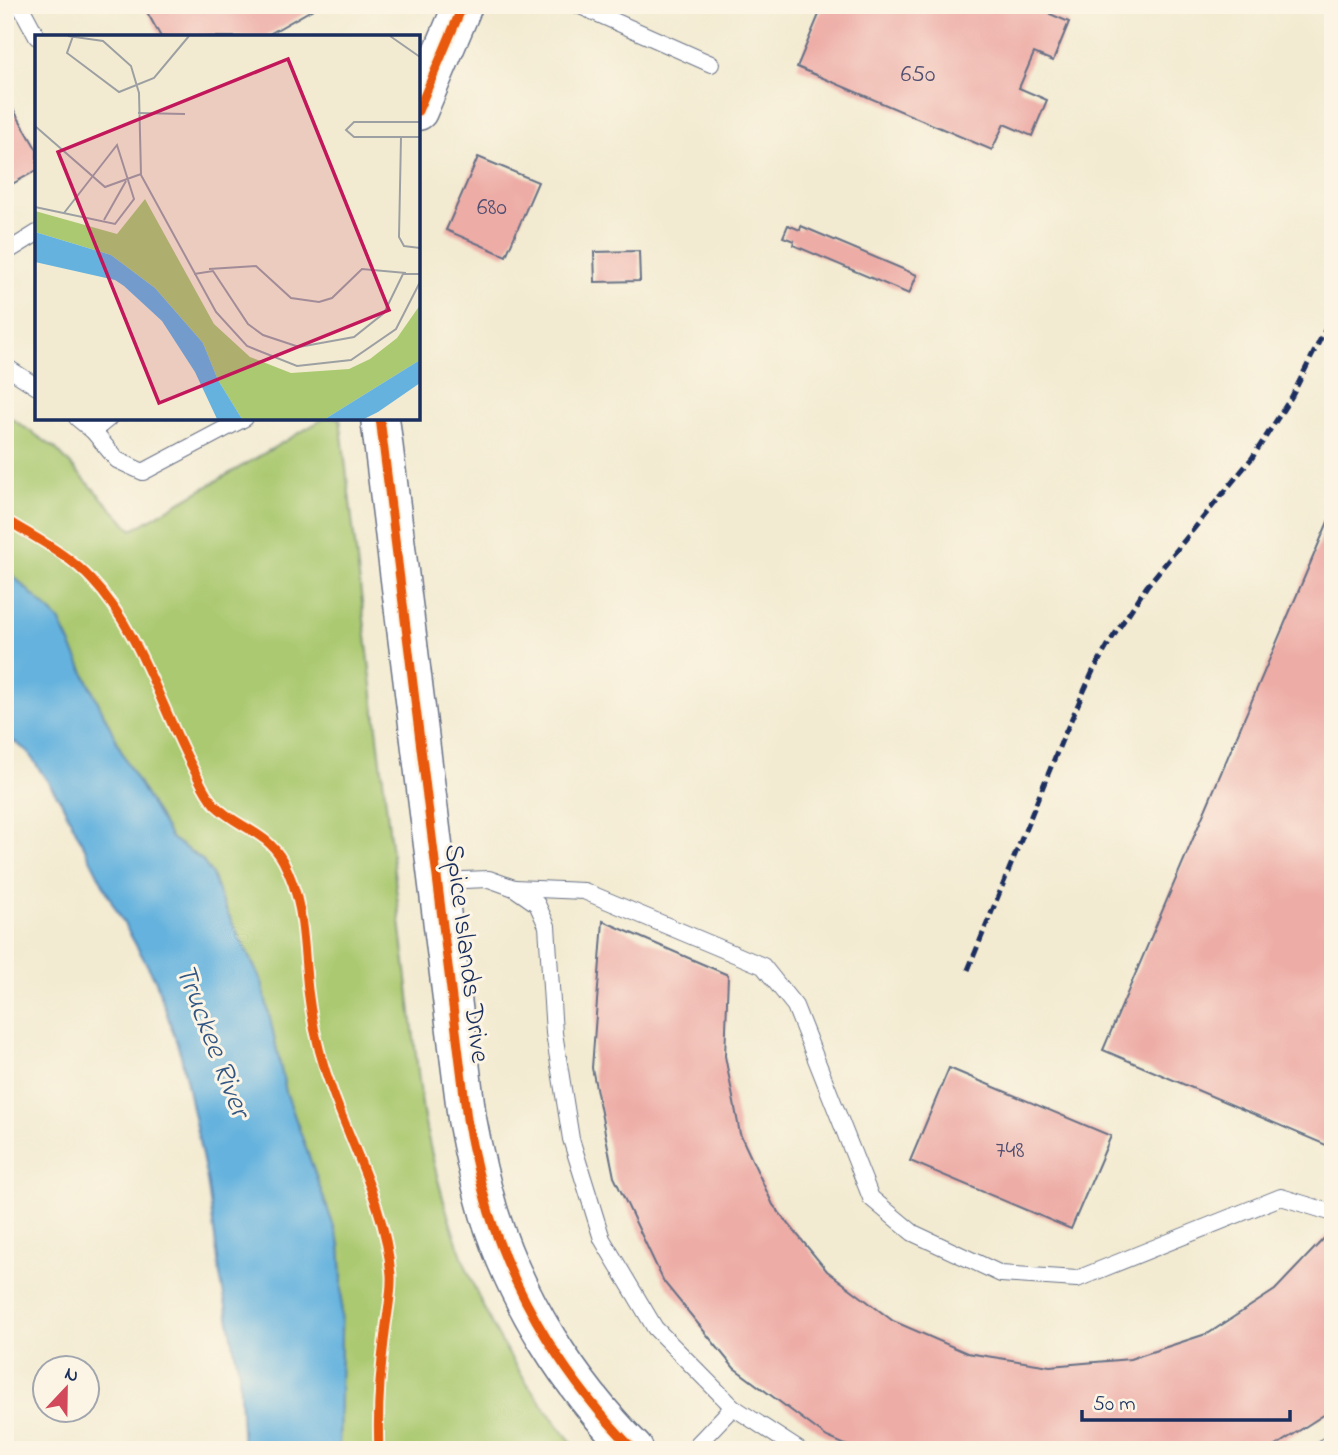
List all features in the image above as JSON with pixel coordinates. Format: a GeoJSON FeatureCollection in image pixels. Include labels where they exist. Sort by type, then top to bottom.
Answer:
{"type":"FeatureCollection","features":[{"type":"Feature","properties":{"kind":"street"},"geometry":{"type":"LineString","coordinates":[[420,106],[463,5]]}},
{"type":"Feature","properties":{"kind":"street","name":"Spice Islands Drive"},"geometry":{"type":"LineString","coordinates":[[380,420],[467,1119],[490,1215],[528,1306],[553,1348],[580,1390],[634,1450]]}},
{"type":"Feature","properties":{"kind":"lane"},"geometry":{"type":"LineString","coordinates":[[20,5],[36,35]]}},
{"type":"Feature","properties":{"kind":"lane"},"geometry":{"type":"LineString","coordinates":[[578,5],[711,64]]}},
{"type":"Feature","properties":{"kind":"lane"},"geometry":{"type":"LineString","coordinates":[[5,253],[35,234]]}},
{"type":"Feature","properties":{"kind":"lane"},"geometry":{"type":"LineString","coordinates":[[5,366],[35,386]]}},
{"type":"Feature","properties":{"kind":"lane"},"geometry":{"type":"LineString","coordinates":[[79,420],[93,431],[117,460],[143,472],[241,420]]}},
{"type":"Feature","properties":{"kind":"lane"},"geometry":{"type":"LineString","coordinates":[[93,431],[107,420]]}},
{"type":"Feature","properties":{"kind":"lane"},"geometry":{"type":"LineString","coordinates":[[438,881],[489,879],[514,888],[537,904],[547,926],[554,1033],[571,1139],[602,1239],[655,1328],[733,1407],[799,1450]]}},
{"type":"Feature","properties":{"kind":"lane"},"geometry":{"type":"LineString","coordinates":[[514,888],[584,891],[764,966],[794,1006],[871,1198],[913,1233],[1000,1274],[1077,1279],[1281,1197],[1333,1213]]}},
{"type":"Feature","properties":{"kind":"lane"},"geometry":{"type":"LineString","coordinates":[[692,1450],[733,1407]]}},
{"type":"Feature","properties":{"kind":"lane"},"geometry":{"type":"LineString","coordinates":[[1320,1450],[1333,1441]]}},
{"type":"Feature","properties":{"kind":"green space"},"geometry":{"type":"Polygon","coordinates":[[[5,414],[55,448],[132,530],[322,420],[340,420],[423,1113],[430,1146],[457,1242],[482,1304],[521,1374],[578,1450],[339,1450],[342,1279],[340,1244],[286,1092],[262,982],[221,900],[212,875],[202,860],[171,838],[128,765],[59,620],[5,568],[5,414]]]}},
{"type":"Feature","properties":{"kind":"water","name":"Truckee River"},"geometry":{"type":"Polygon","coordinates":[[[5,568],[59,620],[128,765],[171,838],[202,860],[212,875],[221,900],[262,982],[286,1092],[340,1244],[342,1279],[339,1450],[243,1450],[239,1373],[220,1275],[207,1180],[181,1055],[155,979],[113,904],[61,801],[27,751],[5,735],[5,568]]]}},
{"type":"Feature","properties":{"kind":"building"},"geometry":{"type":"Polygon","coordinates":[[[143,5],[320,5],[268,35],[160,35],[143,5]]]}},
{"type":"Feature","properties":{"kind":"building"},"geometry":{"type":"Polygon","coordinates":[[[823,5],[1054,5],[1050,14],[1069,22],[1053,61],[1034,53],[1019,88],[1047,100],[1032,136],[1004,124],[992,150],[797,67],[823,5]]]}},
{"type":"Feature","properties":{"kind":"building"},"geometry":{"type":"Polygon","coordinates":[[[5,95],[35,147],[35,171],[5,188],[5,95]]]}},
{"type":"Feature","properties":{"kind":"building"},"geometry":{"type":"Polygon","coordinates":[[[478,157],[538,182],[506,256],[446,230],[478,157]]]}},
{"type":"Feature","properties":{"kind":"building"},"geometry":{"type":"Polygon","coordinates":[[[788,225],[800,230],[801,226],[917,275],[909,294],[793,245],[794,241],[783,237],[788,225]]]}},
{"type":"Feature","properties":{"kind":"building"},"geometry":{"type":"Polygon","coordinates":[[[639,251],[640,281],[595,282],[594,252],[639,251]]]}},
{"type":"Feature","properties":{"kind":"building"},"geometry":{"type":"Polygon","coordinates":[[[1333,510],[1333,1148],[1103,1050],[1333,510]]]}},
{"type":"Feature","properties":{"kind":"building"},"geometry":{"type":"Polygon","coordinates":[[[603,921],[728,975],[725,1056],[740,1134],[773,1205],[827,1271],[893,1321],[967,1353],[1050,1366],[1130,1359],[1209,1333],[1275,1290],[1331,1231],[1333,1409],[1269,1450],[857,1450],[827,1437],[734,1368],[664,1282],[614,1177],[592,1068],[603,921]]]}},
{"type":"Feature","properties":{"kind":"building"},"geometry":{"type":"Polygon","coordinates":[[[949,1068],[1111,1136],[1071,1229],[910,1161],[949,1068]]]}},
{"type":"Feature","properties":{"kind":"railway"},"geometry":{"type":"LineString","coordinates":[[968,970],[1093,671],[1147,586],[1252,458],[1292,396],[1333,314]]}},
{"type":"Feature","properties":{"kind":"cycle path"},"geometry":{"type":"LineString","coordinates":[[420,106],[463,5]]}},
{"type":"Feature","properties":{"kind":"cycle path"},"geometry":{"type":"LineString","coordinates":[[380,420],[467,1119],[480,1178],[501,1246],[530,1310],[588,1398],[634,1450]]}},
{"type":"Feature","properties":{"kind":"cycle path"},"geometry":{"type":"LineString","coordinates":[[5,519],[72,562],[109,600],[137,647],[208,797],[222,812],[268,842],[283,861],[290,876],[299,908],[310,1003],[321,1055],[376,1205],[388,1251],[391,1282],[380,1377],[379,1450]]}}]}
